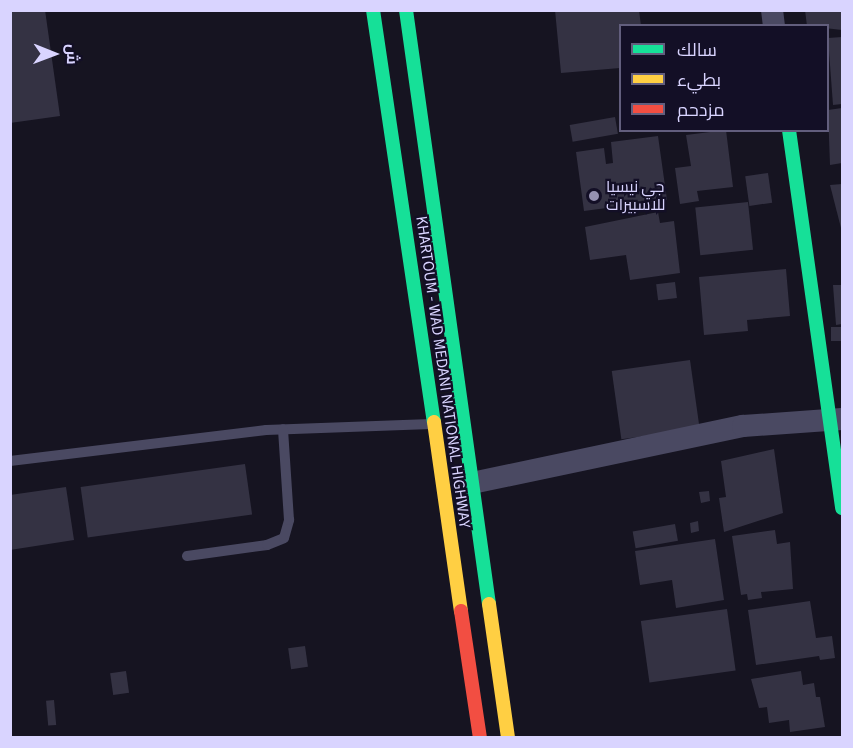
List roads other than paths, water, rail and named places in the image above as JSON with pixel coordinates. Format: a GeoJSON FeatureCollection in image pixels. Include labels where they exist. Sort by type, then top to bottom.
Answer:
{"type":"FeatureCollection","features":[{"type":"Feature","properties":{"kind":"main road","name":"KHARTOUM - WAD MEDANI NATIONAL HIGHWAY"},"geometry":{"type":"LineString","coordinates":[[373,10],[480,738]]}},
{"type":"Feature","properties":{"kind":"main road","name":"KHARTOUM - WAD MEDANI NATIONAL HIGHWAY"},"geometry":{"type":"LineString","coordinates":[[406,10],[508,738]]}},
{"type":"Feature","properties":{"kind":"main road"},"geometry":{"type":"LineString","coordinates":[[789,132],[835,420],[843,508]]}},
{"type":"Feature","properties":{"kind":"street"},"geometry":{"type":"LineString","coordinates":[[472,483],[743,426],[835,420]]}},
{"type":"Feature","properties":{"kind":"lane"},"geometry":{"type":"LineString","coordinates":[[10,461],[283,429],[434,424]]}},
{"type":"Feature","properties":{"kind":"lane"},"geometry":{"type":"LineString","coordinates":[[187,556],[267,545],[284,538],[289,520],[283,429]]}},
{"type":"Feature","properties":{"kind":"place","name":"جي نيسيا للاسبيرات"},"geometry":{"type":"Point","coordinates":[594,196]}}]}
